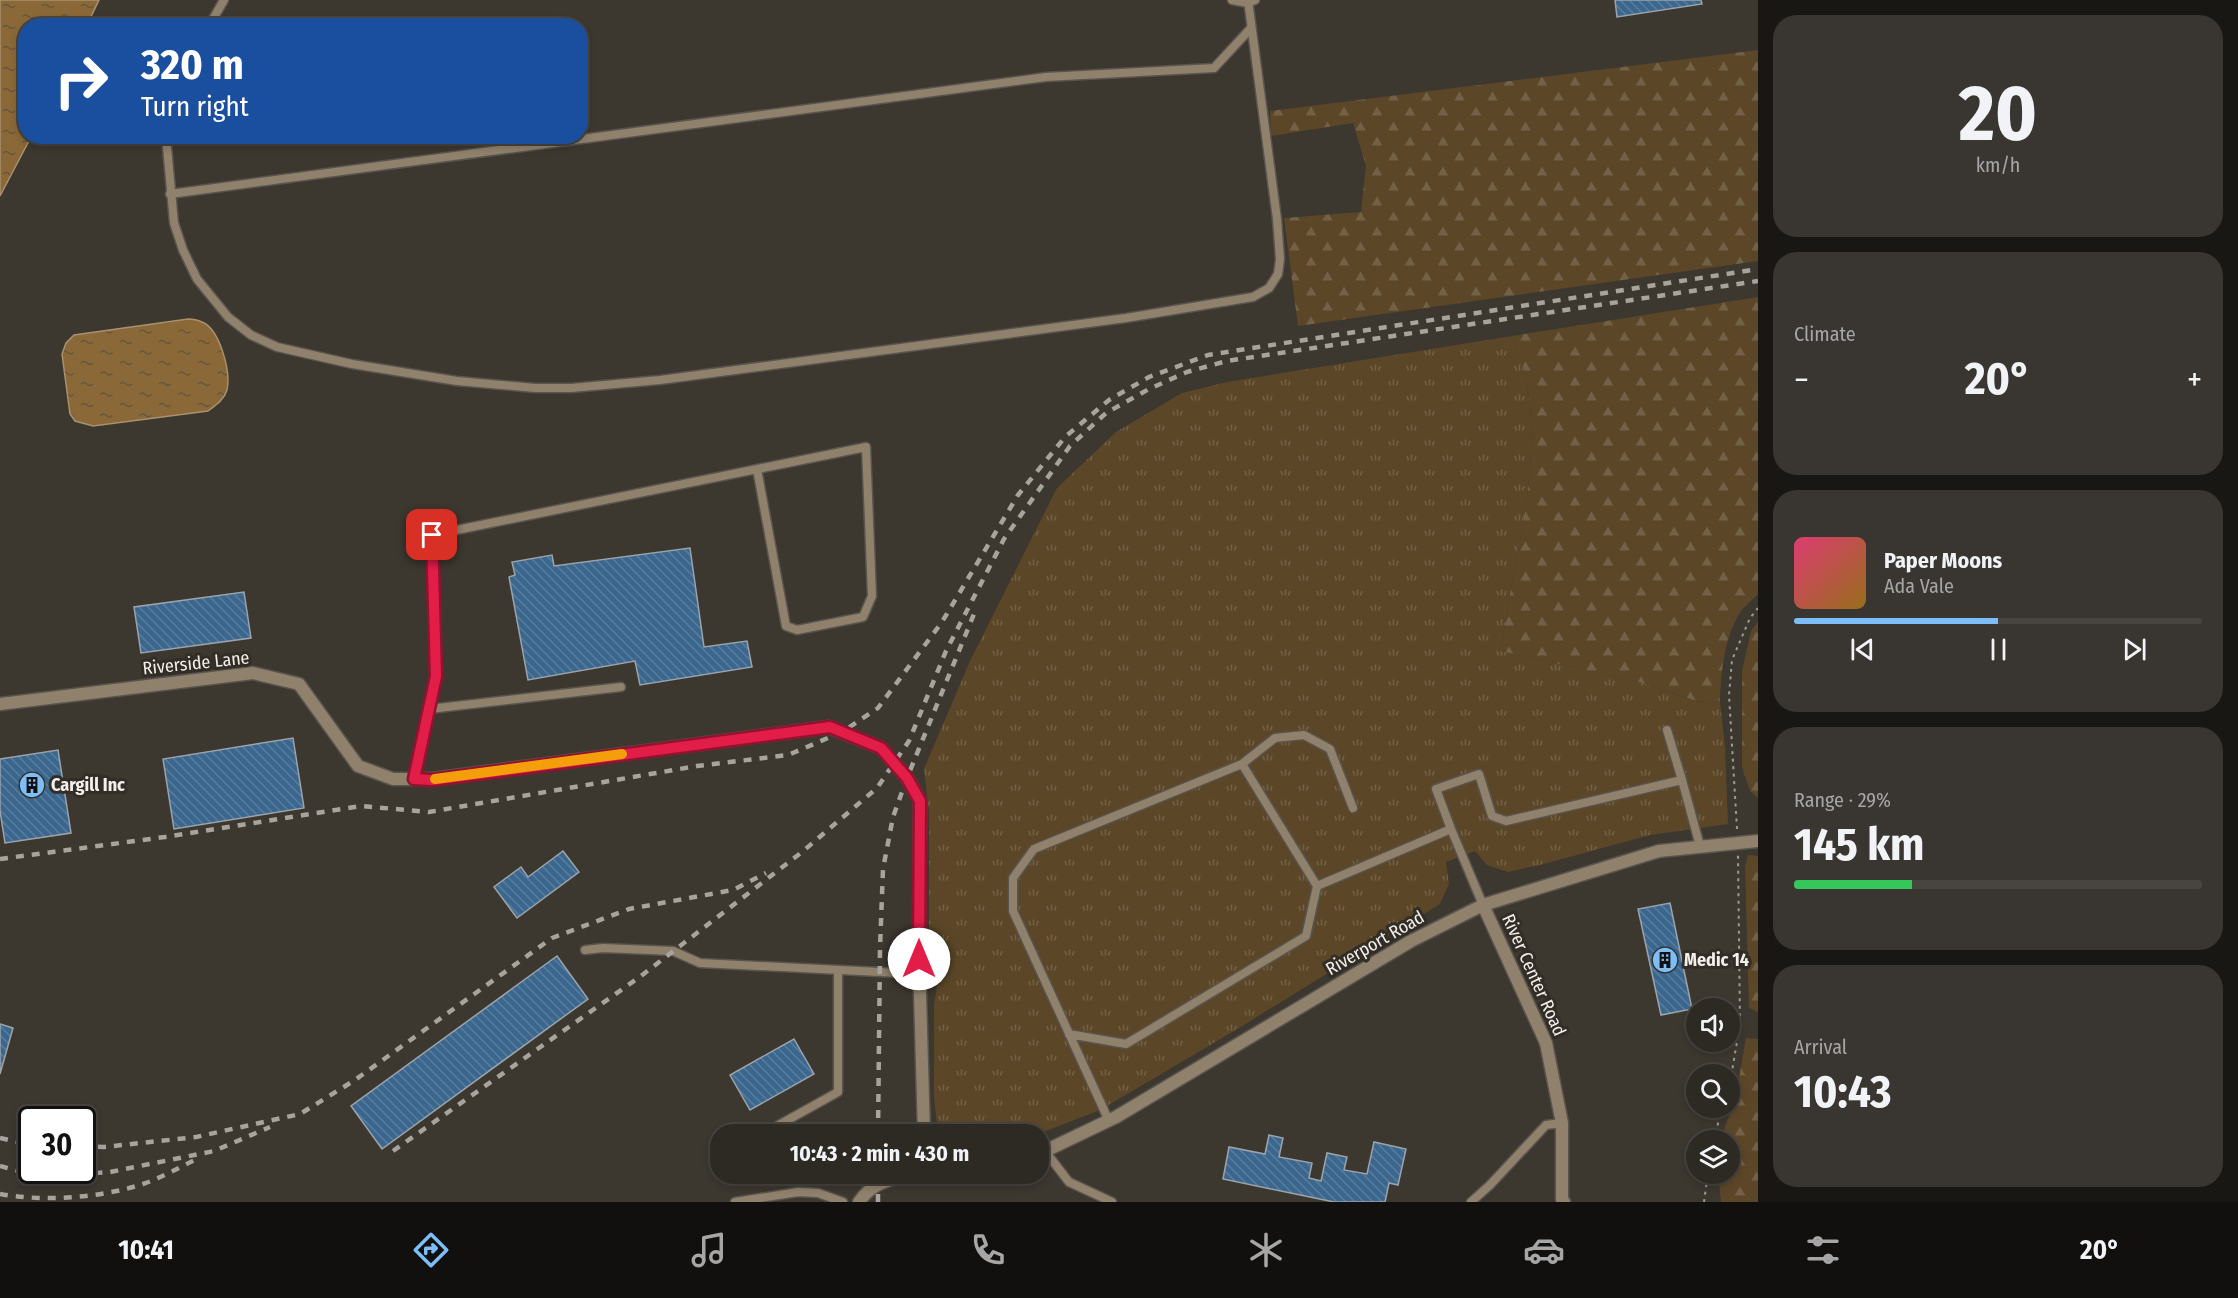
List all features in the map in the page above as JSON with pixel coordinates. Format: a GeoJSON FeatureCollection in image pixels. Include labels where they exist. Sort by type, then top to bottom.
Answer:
{"type":"FeatureCollection","features":[{"type":"Feature","properties":{"kind":"street","name":"Riverside Lane"},"geometry":{"type":"LineString","coordinates":[[0,704],[253,673],[299,684],[358,766],[393,779],[432,780],[830,727],[881,748],[907,778],[920,801],[919,974],[924,1124]]}},
{"type":"Feature","properties":{"kind":"street","name":"Riverport Road"},"geometry":{"type":"LineString","coordinates":[[1049,1148],[1109,1121],[1411,941],[1483,905],[1659,850],[1758,841]]}},
{"type":"Feature","properties":{"kind":"street","name":"River Center Road"},"geometry":{"type":"LineString","coordinates":[[1483,905],[1546,1043],[1562,1123],[1562,1199],[1564,1202]]}},
{"type":"Feature","properties":{"kind":"street"},"geometry":{"type":"LineString","coordinates":[[858,1202],[865,1192],[877,1184]]}},
{"type":"Feature","properties":{"kind":"lane"},"geometry":{"type":"LineString","coordinates":[[214,18],[224,0]]}},
{"type":"Feature","properties":{"kind":"lane"},"geometry":{"type":"LineString","coordinates":[[167,144],[170,194],[183,250],[197,279],[228,317],[250,335],[277,347],[352,364],[457,381],[535,388],[571,388],[638,382],[1126,318],[1253,297],[1269,288],[1278,274],[1280,259],[1277,219],[1251,28],[1250,1],[1232,0]]}},
{"type":"Feature","properties":{"kind":"lane"},"geometry":{"type":"LineString","coordinates":[[588,138],[1046,77],[1214,68],[1251,28]]}},
{"type":"Feature","properties":{"kind":"lane"},"geometry":{"type":"LineString","coordinates":[[170,194],[544,144]]}},
{"type":"Feature","properties":{"kind":"lane"},"geometry":{"type":"LineString","coordinates":[[414,779],[436,676],[432,535],[757,469],[866,447],[872,596],[863,617],[797,630],[786,626],[757,469]]}},
{"type":"Feature","properties":{"kind":"lane"},"geometry":{"type":"LineString","coordinates":[[429,710],[621,687]]}},
{"type":"Feature","properties":{"kind":"lane"},"geometry":{"type":"LineString","coordinates":[[1667,730],[1700,846]]}},
{"type":"Feature","properties":{"kind":"lane"},"geometry":{"type":"LineString","coordinates":[[1109,1121],[1013,911],[1013,878],[1034,849],[1242,764],[1275,738],[1304,735],[1330,749],[1353,808]]}},
{"type":"Feature","properties":{"kind":"lane"},"geometry":{"type":"LineString","coordinates":[[1069,1034],[1126,1044],[1306,936],[1317,886],[1242,764]]}},
{"type":"Feature","properties":{"kind":"lane"},"geometry":{"type":"LineString","coordinates":[[1483,905],[1436,789],[1479,774],[1492,816],[1506,821],[1682,780]]}},
{"type":"Feature","properties":{"kind":"lane"},"geometry":{"type":"LineString","coordinates":[[1317,886],[1451,829]]}},
{"type":"Feature","properties":{"kind":"lane"},"geometry":{"type":"LineString","coordinates":[[585,950],[603,948],[674,951],[700,963],[919,974]]}},
{"type":"Feature","properties":{"kind":"lane"},"geometry":{"type":"LineString","coordinates":[[781,1124],[838,1092],[838,970]]}},
{"type":"Feature","properties":{"kind":"lane"},"geometry":{"type":"LineString","coordinates":[[1471,1202],[1546,1125],[1562,1123]]}},
{"type":"Feature","properties":{"kind":"lane"},"geometry":{"type":"LineString","coordinates":[[1049,1161],[1069,1182],[1112,1202]]}},
{"type":"Feature","properties":{"kind":"lane"},"geometry":{"type":"LineString","coordinates":[[735,1202],[798,1192],[818,1193],[843,1202]]}},
{"type":"Feature","properties":{"kind":"path"},"geometry":{"type":"LineString","coordinates":[[1704,1202],[1706,1184]]}},
{"type":"Feature","properties":{"kind":"green space"},"geometry":{"type":"Polygon","coordinates":[[[1758,50],[1758,261],[1298,326],[1284,218],[1361,212],[1366,166],[1353,123],[1271,136],[1270,111],[1758,50]]]}},
{"type":"Feature","properties":{"kind":"green space"},"geometry":{"type":"Polygon","coordinates":[[[1758,297],[1758,594],[1741,611],[1727,643],[1720,702],[1702,703],[1643,683],[1501,651],[1528,492],[1531,451],[1531,411],[1525,373],[1512,336],[1758,297]]]}},
{"type":"Feature","properties":{"kind":"green space"},"geometry":{"type":"Polygon","coordinates":[[[1512,336],[1525,373],[1531,411],[1531,451],[1528,492],[1501,651],[1643,683],[1701,703],[1720,702],[1725,747],[1728,824],[1650,835],[1508,872],[1487,865],[1475,851],[1446,862],[1449,884],[1440,904],[1234,1031],[1100,1110],[1049,1130],[1049,1124],[937,1124],[934,1098],[934,1005],[938,981],[936,961],[929,940],[929,812],[924,769],[970,661],[1057,488],[1116,432],[1182,393],[1227,382],[1512,336]]]}},
{"type":"Feature","properties":{"kind":"green space"},"geometry":{"type":"Polygon","coordinates":[[[1758,622],[1758,798],[1750,791],[1742,767],[1742,671],[1751,631],[1758,622]]]}},
{"type":"Feature","properties":{"kind":"green space"},"geometry":{"type":"Polygon","coordinates":[[[1748,855],[1758,856],[1758,1012],[1749,1008],[1745,867],[1748,855]]]}},
{"type":"Feature","properties":{"kind":"green space"},"geometry":{"type":"Polygon","coordinates":[[[1746,1038],[1758,1039],[1758,1202],[1721,1202],[1719,1184],[1740,1184],[1740,1130],[1725,1130],[1728,1118],[1740,1118],[1740,1072],[1746,1038]]]}},
{"type":"Feature","properties":{"kind":"water"},"geometry":{"type":"Polygon","coordinates":[[[0,0],[99,0],[90,18],[18,18],[18,144],[27,144],[0,196],[0,0]]]}},
{"type":"Feature","properties":{"kind":"water"},"geometry":{"type":"Polygon","coordinates":[[[188,319],[208,326],[223,352],[228,382],[226,394],[219,402],[208,411],[93,426],[75,421],[70,414],[62,354],[66,343],[74,335],[188,319]]]}},
{"type":"Feature","properties":{"kind":"building"},"geometry":{"type":"Polygon","coordinates":[[[1615,0],[1701,0],[1702,4],[1617,17],[1615,0]]]}},
{"type":"Feature","properties":{"kind":"building"},"geometry":{"type":"Polygon","coordinates":[[[690,548],[704,647],[747,641],[752,667],[640,685],[635,661],[528,680],[509,577],[515,575],[512,562],[552,555],[554,566],[690,548]]]}},
{"type":"Feature","properties":{"kind":"building"},"geometry":{"type":"Polygon","coordinates":[[[244,592],[251,638],[141,653],[134,607],[244,592]]]}},
{"type":"Feature","properties":{"kind":"building"},"geometry":{"type":"Polygon","coordinates":[[[293,738],[304,808],[174,829],[163,759],[293,738]]]}},
{"type":"Feature","properties":{"kind":"building","name":"Cargill Inc"},"geometry":{"type":"Polygon","coordinates":[[[58,750],[71,833],[5,843],[0,811],[0,759],[58,750]]]}},
{"type":"Feature","properties":{"kind":"building"},"geometry":{"type":"Polygon","coordinates":[[[563,851],[579,872],[517,918],[494,887],[521,867],[528,877],[563,851]]]}},
{"type":"Feature","properties":{"kind":"building","name":"Medic 14"},"geometry":{"type":"Polygon","coordinates":[[[1670,903],[1690,998],[1686,998],[1686,1010],[1661,1015],[1638,909],[1670,903]]]}},
{"type":"Feature","properties":{"kind":"building"},"geometry":{"type":"Polygon","coordinates":[[[557,956],[588,999],[382,1149],[351,1106],[557,956]]]}},
{"type":"Feature","properties":{"kind":"building"},"geometry":{"type":"Polygon","coordinates":[[[0,1024],[13,1028],[0,1074],[0,1024]]]}},
{"type":"Feature","properties":{"kind":"building"},"geometry":{"type":"Polygon","coordinates":[[[794,1039],[814,1074],[750,1110],[730,1075],[794,1039]]]}},
{"type":"Feature","properties":{"kind":"building"},"geometry":{"type":"Polygon","coordinates":[[[1269,1135],[1283,1138],[1279,1157],[1312,1163],[1309,1178],[1321,1181],[1327,1153],[1347,1157],[1344,1170],[1367,1174],[1374,1142],[1406,1149],[1398,1185],[1389,1183],[1385,1202],[1334,1202],[1223,1179],[1229,1147],[1265,1154],[1269,1135]]]}},
{"type":"Feature","properties":{"kind":"railway"},"geometry":{"type":"LineString","coordinates":[[0,859],[165,837],[361,806],[429,812],[697,766],[788,755],[842,732],[878,708],[942,622],[1018,495],[1065,437],[1109,400],[1149,377],[1208,355],[1758,269]]}},
{"type":"Feature","properties":{"kind":"railway"},"geometry":{"type":"LineString","coordinates":[[393,1151],[641,976],[802,852],[877,788],[909,741],[946,651],[1004,539],[1070,446],[1106,413],[1149,389],[1187,372],[1227,361],[1758,281]]}},
{"type":"Feature","properties":{"kind":"railway"},"geometry":{"type":"LineString","coordinates":[[878,1124],[883,869],[893,817],[974,614]]}},
{"type":"Feature","properties":{"kind":"railway"},"geometry":{"type":"LineString","coordinates":[[96,1147],[196,1137],[300,1114],[355,1080],[552,938],[629,909],[733,890],[766,873]]}},
{"type":"Feature","properties":{"kind":"railway"},"geometry":{"type":"LineString","coordinates":[[0,1166],[41,1177],[110,1172],[214,1151],[270,1127]]}},
{"type":"Feature","properties":{"kind":"railway"},"geometry":{"type":"LineString","coordinates":[[0,1138],[18,1142]]}},
{"type":"Feature","properties":{"kind":"railway"},"geometry":{"type":"LineString","coordinates":[[0,1194],[53,1198],[109,1193],[150,1182],[195,1160]]}},
{"type":"Feature","properties":{"kind":"railway"},"geometry":{"type":"LineString","coordinates":[[878,1184],[878,1202]]}},
{"type":"Feature","properties":{"kind":"slow traffic"},"geometry":{"type":"LineString","coordinates":[[435,779],[622,754]]}},
{"type":"Feature","properties":{"kind":"place","name":"Cargill Inc"},"geometry":{"type":"Point","coordinates":[32,785]}},
{"type":"Feature","properties":{"kind":"place","name":"Medic 14"},"geometry":{"type":"Point","coordinates":[1665,960]}},
{"type":"Feature","properties":{"kind":"route"},"geometry":{"type":"LineString","coordinates":[[432,535],[436,676],[414,779],[432,780],[830,727],[881,748],[896,763],[920,801],[919,959]]}}]}
